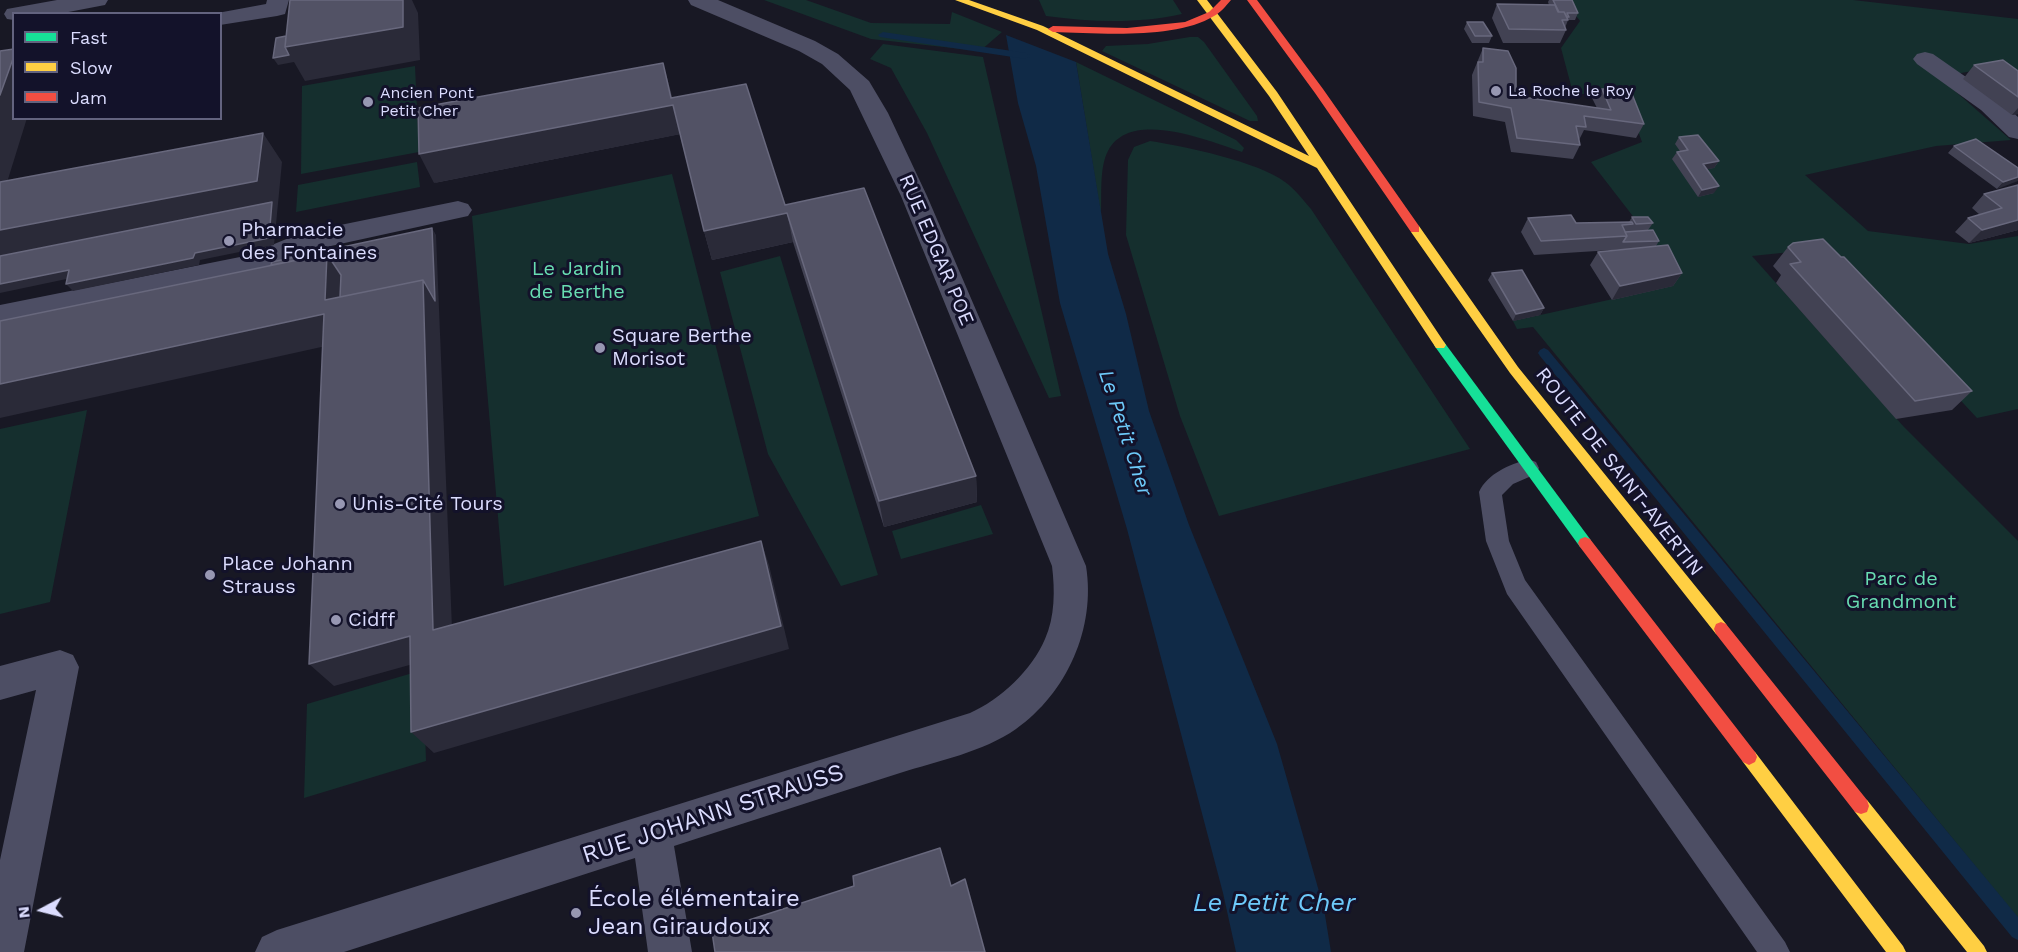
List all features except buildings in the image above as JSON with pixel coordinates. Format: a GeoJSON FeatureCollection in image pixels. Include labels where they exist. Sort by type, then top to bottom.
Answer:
{"type":"FeatureCollection","features":[{"type":"Feature","properties":{"kind":"main road"},"geometry":{"type":"LineString","coordinates":[[960,0],[1040,28],[1323,167]]}},
{"type":"Feature","properties":{"kind":"main road"},"geometry":{"type":"LineString","coordinates":[[1202,0],[1273,94],[1415,309],[1528,468],[1897,952]]}},
{"type":"Feature","properties":{"kind":"main road"},"geometry":{"type":"LineString","coordinates":[[1040,28],[1100,32],[1157,29],[1196,23],[1212,14],[1226,0]]}},
{"type":"Feature","properties":{"kind":"main road","name":"ROUTE DE SAINT-AVERTIN"},"geometry":{"type":"LineString","coordinates":[[1252,0],[1313,81],[1462,299],[1514,370],[1978,952]]}},
{"type":"Feature","properties":{"kind":"street"},"geometry":{"type":"LineString","coordinates":[[26,12],[97,0]]}},
{"type":"Feature","properties":{"kind":"street"},"geometry":{"type":"LineString","coordinates":[[222,18],[277,9],[278,0]]}},
{"type":"Feature","properties":{"kind":"street","name":"RUE EDGAR POE"},"geometry":{"type":"LineString","coordinates":[[699,0],[807,46],[830,59],[860,86],[875,113],[936,249],[1069,566],[1072,588]]}},
{"type":"Feature","properties":{"kind":"street"},"geometry":{"type":"LineString","coordinates":[[1925,59],[1990,105],[2018,131]]}},
{"type":"Feature","properties":{"kind":"street"},"geometry":{"type":"LineString","coordinates":[[0,316],[251,265],[301,243],[458,210]]}},
{"type":"Feature","properties":{"kind":"street","name":"RUE JOHANN STRAUSS"},"geometry":{"type":"LineString","coordinates":[[277,952],[926,746],[1000,718],[1026,697],[1044,674],[1065,638],[1072,588]]}},
{"type":"Feature","properties":{"kind":"street"},"geometry":{"type":"LineString","coordinates":[[0,683],[60,667],[2,952]]}},
{"type":"Feature","properties":{"kind":"street"},"geometry":{"type":"LineString","coordinates":[[652,834],[670,952]]}},
{"type":"Feature","properties":{"kind":"lane"},"geometry":{"type":"LineString","coordinates":[[1528,468],[1505,478],[1490,492],[1491,520],[1498,550],[1516,587],[1775,952]]}},
{"type":"Feature","properties":{"kind":"green space"},"geometry":{"type":"Polygon","coordinates":[[[764,0],[806,0],[871,23],[950,24],[952,12],[1002,32],[980,51],[871,39],[764,0]]]}},
{"type":"Feature","properties":{"kind":"green space"},"geometry":{"type":"Polygon","coordinates":[[[1039,0],[1173,0],[1182,14],[1131,21],[1063,18],[1046,16],[1039,0]]]}},
{"type":"Feature","properties":{"kind":"green space","name":"Parc de Grandmont"},"geometry":{"type":"Polygon","coordinates":[[[1564,0],[1853,0],[2018,19],[2018,84],[1989,68],[1939,77],[2011,140],[1936,146],[1805,175],[1868,231],[1969,244],[2018,236],[2018,409],[1977,418],[1820,249],[1752,256],[1904,427],[2018,541],[2018,918],[1533,327],[1517,329],[1513,321],[1672,286],[1649,237],[1591,162],[1642,142],[1626,98],[1573,93],[1561,48],[1580,21],[1564,0]]]}},
{"type":"Feature","properties":{"kind":"green space"},"geometry":{"type":"Polygon","coordinates":[[[1198,37],[1204,42],[1257,116],[1258,121],[1250,121],[1102,51],[1106,46],[1148,44],[1198,37]]]}},
{"type":"Feature","properties":{"kind":"green space"},"geometry":{"type":"Polygon","coordinates":[[[883,44],[983,57],[1061,396],[1049,398],[927,133],[891,68],[870,59],[883,44]]]}},
{"type":"Feature","properties":{"kind":"green space"},"geometry":{"type":"Polygon","coordinates":[[[1076,62],[1236,140],[1244,148],[1242,152],[1171,131],[1134,131],[1119,138],[1105,158],[1102,174],[1101,215],[1076,62]]]}},
{"type":"Feature","properties":{"kind":"green space"},"geometry":{"type":"Polygon","coordinates":[[[415,66],[419,152],[301,174],[302,86],[415,66]]]}},
{"type":"Feature","properties":{"kind":"green space"},"geometry":{"type":"Polygon","coordinates":[[[1150,141],[1201,151],[1240,162],[1273,175],[1292,188],[1311,209],[1470,449],[1219,516],[1180,416],[1126,235],[1128,160],[1134,147],[1150,141]]]}},
{"type":"Feature","properties":{"kind":"green space"},"geometry":{"type":"Polygon","coordinates":[[[417,162],[420,187],[296,212],[298,185],[417,162]]]}},
{"type":"Feature","properties":{"kind":"green space","name":"Square Berthe Morisot"},"geometry":{"type":"Polygon","coordinates":[[[672,174],[759,516],[504,586],[472,216],[672,174]]]}},
{"type":"Feature","properties":{"kind":"green space"},"geometry":{"type":"Polygon","coordinates":[[[780,256],[878,575],[841,586],[768,454],[720,272],[780,256]]]}},
{"type":"Feature","properties":{"kind":"green space"},"geometry":{"type":"Polygon","coordinates":[[[87,410],[50,602],[0,614],[0,429],[87,410]]]}},
{"type":"Feature","properties":{"kind":"green space"},"geometry":{"type":"Polygon","coordinates":[[[981,505],[993,534],[901,559],[892,531],[981,505]]]}},
{"type":"Feature","properties":{"kind":"green space"},"geometry":{"type":"Polygon","coordinates":[[[423,670],[426,761],[304,798],[307,704],[423,670]]]}},
{"type":"Feature","properties":{"kind":"water","name":"Le Petit Cher"},"geometry":{"type":"Polygon","coordinates":[[[1006,35],[1076,62],[1108,254],[1126,314],[1149,411],[1189,525],[1277,744],[1324,909],[1331,952],[1236,952],[1223,893],[1127,529],[1060,303],[1036,166],[1018,103],[1006,35]]]}},
{"type":"Feature","properties":{"kind":"waterway"},"geometry":{"type":"LineString","coordinates":[[883,35],[1026,56]]}},
{"type":"Feature","properties":{"kind":"waterway"},"geometry":{"type":"LineString","coordinates":[[1544,353],[2018,931]]}},
{"type":"Feature","properties":{"kind":"traffic: fast"},"geometry":{"type":"LineString","coordinates":[[1440,345],[1585,543]]}},
{"type":"Feature","properties":{"kind":"traffic: slow"},"geometry":{"type":"LineString","coordinates":[[960,0],[1040,28],[1323,167]]}},
{"type":"Feature","properties":{"kind":"traffic: slow"},"geometry":{"type":"LineString","coordinates":[[1202,0],[1273,94],[1440,345]]}},
{"type":"Feature","properties":{"kind":"traffic: slow"},"geometry":{"type":"LineString","coordinates":[[1415,229],[1514,370],[1721,629]]}},
{"type":"Feature","properties":{"kind":"traffic: slow"},"geometry":{"type":"LineString","coordinates":[[1749,757],[1897,952]]}},
{"type":"Feature","properties":{"kind":"traffic: slow"},"geometry":{"type":"LineString","coordinates":[[1861,806],[1978,952]]}},
{"type":"Feature","properties":{"kind":"traffic: jam"},"geometry":{"type":"LineString","coordinates":[[1053,29],[1127,31],[1187,25],[1212,14],[1226,0]]}},
{"type":"Feature","properties":{"kind":"traffic: jam"},"geometry":{"type":"LineString","coordinates":[[1252,0],[1319,91],[1415,229]]}},
{"type":"Feature","properties":{"kind":"traffic: jam"},"geometry":{"type":"LineString","coordinates":[[1585,543],[1749,757]]}},
{"type":"Feature","properties":{"kind":"traffic: jam"},"geometry":{"type":"LineString","coordinates":[[1721,629],[1861,806]]}},
{"type":"Feature","properties":{"kind":"place","name":"La Roche le Roy"},"geometry":{"type":"Point","coordinates":[1496,91]}},
{"type":"Feature","properties":{"kind":"place","name":"Ancien Pont Petit Cher"},"geometry":{"type":"Point","coordinates":[368,102]}},
{"type":"Feature","properties":{"kind":"place","name":"Pharmacie des Fontaines"},"geometry":{"type":"Point","coordinates":[229,241]}},
{"type":"Feature","properties":{"kind":"place","name":"Square Berthe Morisot"},"geometry":{"type":"Point","coordinates":[600,348]}},
{"type":"Feature","properties":{"kind":"place","name":"Unis-Cité Tours"},"geometry":{"type":"Point","coordinates":[340,504]}},
{"type":"Feature","properties":{"kind":"place","name":"Place Johann Strauss"},"geometry":{"type":"Point","coordinates":[210,575]}},
{"type":"Feature","properties":{"kind":"place","name":"Cidff"},"geometry":{"type":"Point","coordinates":[336,620]}},
{"type":"Feature","properties":{"kind":"place","name":"École élémentaire Jean Giraudoux"},"geometry":{"type":"Point","coordinates":[576,913]}},
{"type":"Feature","properties":{"kind":"park label","name":"Le Jardin de Berthe"},"geometry":{"type":"Point","coordinates":[577,280]}}]}
